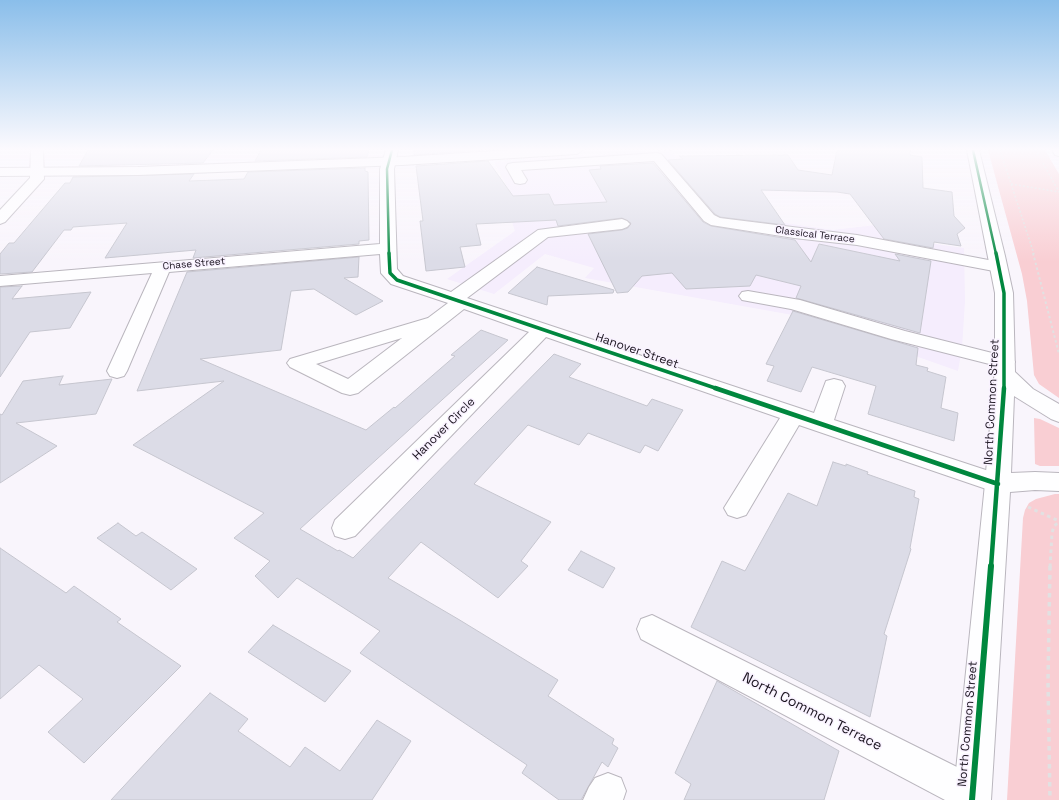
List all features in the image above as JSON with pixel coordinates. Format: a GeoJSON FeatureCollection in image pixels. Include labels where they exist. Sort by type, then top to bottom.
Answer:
{"type":"FeatureCollection","features":[{"type":"Feature","properties":{"kind":"street"},"geometry":{"type":"LineString","coordinates":[[0,219],[30,187]]}},
{"type":"Feature","properties":{"kind":"street","name":"Hanover Street"},"geometry":{"type":"LineString","coordinates":[[387,187],[389,269],[392,277],[543,330],[998,484]]}},
{"type":"Feature","properties":{"kind":"street","name":"Classical Terrace"},"geometry":{"type":"LineString","coordinates":[[683,187],[709,218],[716,222],[750,226],[794,234],[857,240],[999,267]]}},
{"type":"Feature","properties":{"kind":"street","name":"North Common Street"},"geometry":{"type":"LineString","coordinates":[[972,797],[998,484],[1005,368],[1004,293],[981,187]]}},
{"type":"Feature","properties":{"kind":"street"},"geometry":{"type":"LineString","coordinates":[[435,322],[297,363],[350,388],[435,322],[458,300],[544,233],[622,224]]}},
{"type":"Feature","properties":{"kind":"street","name":"Chase Street"},"geometry":{"type":"LineString","coordinates":[[0,281],[389,248]]}},
{"type":"Feature","properties":{"kind":"street"},"geometry":{"type":"LineString","coordinates":[[117,371],[163,267]]}},
{"type":"Feature","properties":{"kind":"street"},"geometry":{"type":"LineString","coordinates":[[748,296],[794,304],[1005,368],[1025,394],[1059,414]]}},
{"type":"Feature","properties":{"kind":"street","name":"Hanover Circle"},"geometry":{"type":"LineString","coordinates":[[345,528],[543,330]]}},
{"type":"Feature","properties":{"kind":"street"},"geometry":{"type":"LineString","coordinates":[[821,424],[834,386]]}},
{"type":"Feature","properties":{"kind":"street"},"geometry":{"type":"LineString","coordinates":[[737,508],[794,414]]}},
{"type":"Feature","properties":{"kind":"street"},"geometry":{"type":"LineString","coordinates":[[998,484],[1035,481],[1059,482]]}},
{"type":"Feature","properties":{"kind":"street","name":"North Common Terrace"},"geometry":{"type":"LineString","coordinates":[[652,629],[972,797]]}},
{"type":"Feature","properties":{"kind":"path"},"geometry":{"type":"LineString","coordinates":[[1011,187],[1034,255],[1059,354]]}},
{"type":"Feature","properties":{"kind":"path"},"geometry":{"type":"LineString","coordinates":[[1030,187],[1059,192]]}},
{"type":"Feature","properties":{"kind":"path"},"geometry":{"type":"LineString","coordinates":[[1028,507],[1059,522],[1054,526],[1052,533],[1050,558],[1048,681],[1050,800]]}},
{"type":"Feature","properties":{"kind":"shaded area"},"geometry":{"type":"Polygon","coordinates":[[[507,187],[710,187],[744,217],[833,230],[876,225],[891,238],[964,248],[965,301],[962,348],[958,371],[804,317],[585,278],[594,268],[545,254],[494,294],[447,279],[515,231],[503,195],[511,194],[507,187]]]}},
{"type":"Feature","properties":{"kind":"shaded area"},"geometry":{"type":"Polygon","coordinates":[[[998,187],[1059,187],[1059,398],[1039,384],[1034,375],[1027,301],[1022,274],[998,187]]]}},
{"type":"Feature","properties":{"kind":"shaded area"},"geometry":{"type":"Polygon","coordinates":[[[1034,418],[1040,419],[1059,428],[1059,466],[1040,466],[1035,464],[1034,418]]]}},
{"type":"Feature","properties":{"kind":"shaded area"},"geometry":{"type":"Polygon","coordinates":[[[1059,494],[1059,800],[1007,800],[1023,518],[1029,503],[1036,499],[1059,494]]]}},
{"type":"Feature","properties":{"kind":"building"},"geometry":{"type":"Polygon","coordinates":[[[61,187],[368,187],[369,240],[359,241],[359,244],[193,258],[196,250],[105,258],[127,223],[73,227],[71,230],[64,230],[32,272],[0,274],[0,254],[9,243],[14,243],[61,187]]]}},
{"type":"Feature","properties":{"kind":"building"},"geometry":{"type":"Polygon","coordinates":[[[419,187],[507,187],[513,196],[549,194],[554,205],[607,202],[599,187],[674,187],[703,222],[711,226],[795,240],[811,262],[819,244],[900,261],[895,254],[931,261],[920,333],[796,298],[801,286],[756,275],[750,286],[686,289],[672,273],[642,276],[628,292],[617,293],[588,234],[628,228],[631,223],[622,218],[558,226],[556,220],[476,224],[481,245],[460,247],[465,267],[426,271],[420,221],[423,221],[419,187]]]}},
{"type":"Feature","properties":{"kind":"building"},"geometry":{"type":"Polygon","coordinates":[[[692,187],[923,187],[952,192],[954,216],[965,228],[957,234],[961,246],[934,242],[933,248],[884,239],[850,194],[837,192],[761,190],[785,225],[720,217],[715,214],[692,187]]]}},
{"type":"Feature","properties":{"kind":"building"},"geometry":{"type":"Polygon","coordinates":[[[359,257],[358,277],[344,278],[383,301],[356,315],[314,289],[291,291],[281,350],[200,359],[366,430],[394,407],[395,408],[455,356],[451,355],[481,330],[508,340],[300,529],[338,551],[339,550],[353,558],[554,354],[581,364],[569,377],[647,406],[652,399],[683,410],[658,451],[645,445],[640,453],[588,433],[579,445],[528,425],[474,484],[551,522],[521,561],[528,566],[498,598],[421,542],[388,578],[558,680],[548,696],[614,739],[612,744],[618,748],[608,767],[602,762],[581,800],[559,800],[522,773],[527,765],[360,653],[380,631],[297,578],[278,598],[255,576],[270,561],[234,538],[264,513],[133,445],[224,381],[137,391],[187,272],[359,257]]]}},
{"type":"Feature","properties":{"kind":"building"},"geometry":{"type":"Polygon","coordinates":[[[537,267],[614,290],[613,293],[548,296],[547,305],[508,293],[537,267]]]}},
{"type":"Feature","properties":{"kind":"building"},"geometry":{"type":"Polygon","coordinates":[[[22,286],[12,299],[91,292],[70,328],[30,332],[0,377],[0,287],[22,286]]]}},
{"type":"Feature","properties":{"kind":"building"},"geometry":{"type":"Polygon","coordinates":[[[793,311],[918,348],[916,365],[928,368],[927,371],[946,377],[941,408],[958,413],[954,441],[868,414],[876,386],[812,367],[801,392],[767,381],[774,366],[766,364],[793,311]]]}},
{"type":"Feature","properties":{"kind":"building"},"geometry":{"type":"Polygon","coordinates":[[[63,376],[59,385],[112,379],[96,414],[16,423],[57,446],[0,483],[0,414],[2,415],[23,381],[63,376]]]}},
{"type":"Feature","properties":{"kind":"building"},"geometry":{"type":"Polygon","coordinates":[[[833,462],[846,466],[846,464],[868,472],[867,474],[915,491],[914,497],[919,499],[911,549],[884,634],[887,636],[870,717],[691,627],[722,561],[745,571],[788,493],[817,506],[833,462]]]}},
{"type":"Feature","properties":{"kind":"building"},"geometry":{"type":"Polygon","coordinates":[[[118,523],[136,536],[142,532],[197,569],[171,590],[97,538],[118,523]]]}},
{"type":"Feature","properties":{"kind":"building"},"geometry":{"type":"Polygon","coordinates":[[[0,548],[66,593],[74,586],[121,619],[117,622],[181,666],[84,763],[48,732],[83,699],[39,665],[0,699],[0,548]]]}},
{"type":"Feature","properties":{"kind":"building"},"geometry":{"type":"Polygon","coordinates":[[[581,551],[615,568],[603,588],[568,570],[581,551]]]}},
{"type":"Feature","properties":{"kind":"building"},"geometry":{"type":"Polygon","coordinates":[[[273,625],[351,671],[325,702],[248,652],[273,625]]]}},
{"type":"Feature","properties":{"kind":"building"},"geometry":{"type":"Polygon","coordinates":[[[717,681],[839,751],[824,800],[684,800],[691,784],[675,773],[717,681]]]}},
{"type":"Feature","properties":{"kind":"building"},"geometry":{"type":"Polygon","coordinates":[[[210,693],[248,719],[238,731],[290,767],[305,747],[340,771],[377,720],[411,741],[372,800],[111,800],[210,693]]]}},
{"type":"Feature","properties":{"kind":"cycle path"},"geometry":{"type":"LineString","coordinates":[[387,187],[389,269],[390,273],[397,280],[998,484]]}},
{"type":"Feature","properties":{"kind":"cycle path"},"geometry":{"type":"LineString","coordinates":[[972,800],[998,484],[1005,368],[1004,293],[981,187]]}}]}
